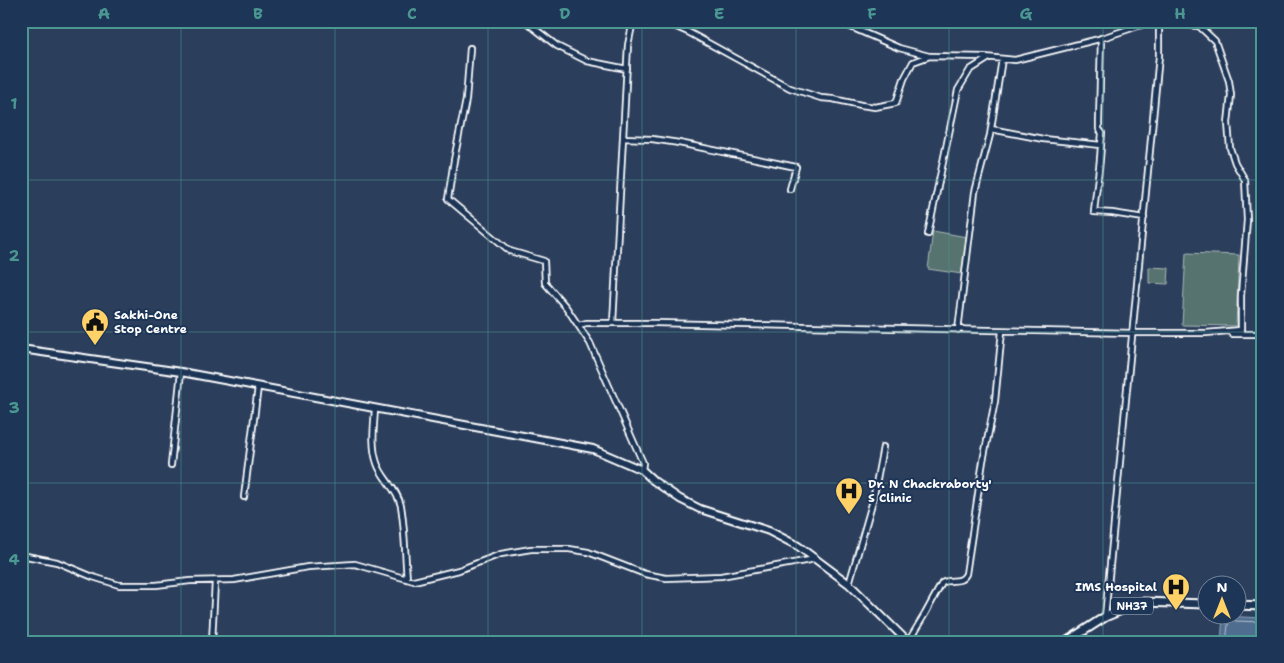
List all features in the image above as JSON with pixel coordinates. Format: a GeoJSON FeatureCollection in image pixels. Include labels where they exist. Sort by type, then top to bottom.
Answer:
{"type":"FeatureCollection","features":[{"type":"Feature","properties":{"kind":"highway","name":"NH37"},"geometry":{"type":"LineString","coordinates":[[1066,642],[1105,617],[1141,602],[1196,604]]}},
{"type":"Feature","properties":{"kind":"highway"},"geometry":{"type":"LineString","coordinates":[[1246,605],[1263,606]]}},
{"type":"Feature","properties":{"kind":"main road"},"geometry":{"type":"LineString","coordinates":[[21,349],[181,372],[593,449],[642,470],[680,500],[700,509],[769,531],[789,540],[849,584],[908,642]]}},
{"type":"Feature","properties":{"kind":"street"},"geometry":{"type":"LineString","coordinates":[[525,21],[557,46],[587,62],[627,69]]}},
{"type":"Feature","properties":{"kind":"street"},"geometry":{"type":"LineString","coordinates":[[614,323],[628,45],[633,21]]}},
{"type":"Feature","properties":{"kind":"street"},"geometry":{"type":"LineString","coordinates":[[663,21],[688,32],[790,88],[821,98],[861,106],[875,107],[896,103],[904,78],[914,62],[930,56]]}},
{"type":"Feature","properties":{"kind":"street"},"geometry":{"type":"LineString","coordinates":[[837,21],[899,48],[930,56],[1015,60],[1101,38],[1150,22],[1199,26],[1215,41],[1229,81],[1231,95],[1228,123],[1230,148],[1235,163],[1245,180],[1247,203],[1241,330],[1206,333],[1131,333]]}},
{"type":"Feature","properties":{"kind":"street"},"geometry":{"type":"LineString","coordinates":[[1105,617],[1159,56],[1159,24]]}},
{"type":"Feature","properties":{"kind":"street"},"geometry":{"type":"LineString","coordinates":[[1101,38],[1098,107],[1099,129],[1102,134],[1100,171],[1097,177],[1094,212],[1144,218]]}},
{"type":"Feature","properties":{"kind":"street"},"geometry":{"type":"LineString","coordinates":[[470,48],[466,100],[448,199],[510,251],[544,261],[545,283],[566,307],[590,344],[643,463],[642,470]]}},
{"type":"Feature","properties":{"kind":"street"},"geometry":{"type":"LineString","coordinates":[[928,234],[958,90],[970,70],[989,58]]}},
{"type":"Feature","properties":{"kind":"street"},"geometry":{"type":"LineString","coordinates":[[958,330],[975,192],[991,129],[1002,59]]}},
{"type":"Feature","properties":{"kind":"street"},"geometry":{"type":"LineString","coordinates":[[991,129],[1042,140],[1101,145]]}},
{"type":"Feature","properties":{"kind":"street"},"geometry":{"type":"LineString","coordinates":[[624,138],[680,143],[796,167],[790,189]]}},
{"type":"Feature","properties":{"kind":"street"},"geometry":{"type":"LineString","coordinates":[[579,325],[586,323],[614,323],[1263,334]]}},
{"type":"Feature","properties":{"kind":"street"},"geometry":{"type":"LineString","coordinates":[[908,642],[942,583],[946,581],[958,582],[966,574],[983,461],[995,401],[1002,331]]}},
{"type":"Feature","properties":{"kind":"street"},"geometry":{"type":"LineString","coordinates":[[171,465],[181,372]]}},
{"type":"Feature","properties":{"kind":"street"},"geometry":{"type":"LineString","coordinates":[[244,497],[258,387]]}},
{"type":"Feature","properties":{"kind":"street"},"geometry":{"type":"LineString","coordinates":[[375,409],[374,448],[376,463],[396,491],[401,506],[407,579]]}},
{"type":"Feature","properties":{"kind":"street"},"geometry":{"type":"LineString","coordinates":[[849,584],[873,500],[883,447]]}},
{"type":"Feature","properties":{"kind":"street"},"geometry":{"type":"LineString","coordinates":[[21,556],[57,562],[119,585],[156,585],[190,581],[234,580],[308,567],[356,564],[414,581],[459,570],[501,554],[531,549],[569,549],[588,552],[645,574],[666,578],[720,576],[816,558]]}},
{"type":"Feature","properties":{"kind":"street"},"geometry":{"type":"LineString","coordinates":[[212,642],[215,580]]}},
{"type":"Feature","properties":{"kind":"green space"},"geometry":{"type":"Polygon","coordinates":[[[933,231],[967,237],[962,274],[928,269],[933,231]]]}},
{"type":"Feature","properties":{"kind":"green space"},"geometry":{"type":"Polygon","coordinates":[[[1186,253],[1239,255],[1236,326],[1182,325],[1186,253]]]}},
{"type":"Feature","properties":{"kind":"green space"},"geometry":{"type":"Polygon","coordinates":[[[1149,267],[1169,268],[1168,284],[1149,283],[1149,267]]]}},
{"type":"Feature","properties":{"kind":"water"},"geometry":{"type":"Polygon","coordinates":[[[1246,617],[1263,618],[1263,642],[1221,642],[1222,626],[1246,626],[1246,617]]]}},
{"type":"Feature","properties":{"kind":"place","name":"Sakhi-One Stop Centre"},"geometry":{"type":"Point","coordinates":[95,346]}},
{"type":"Feature","properties":{"kind":"place","name":"Dr. N Chackraborty' S Clinic"},"geometry":{"type":"Point","coordinates":[849,515]}},
{"type":"Feature","properties":{"kind":"place","name":"IMS Hospital"},"geometry":{"type":"Point","coordinates":[1176,611]}}]}
